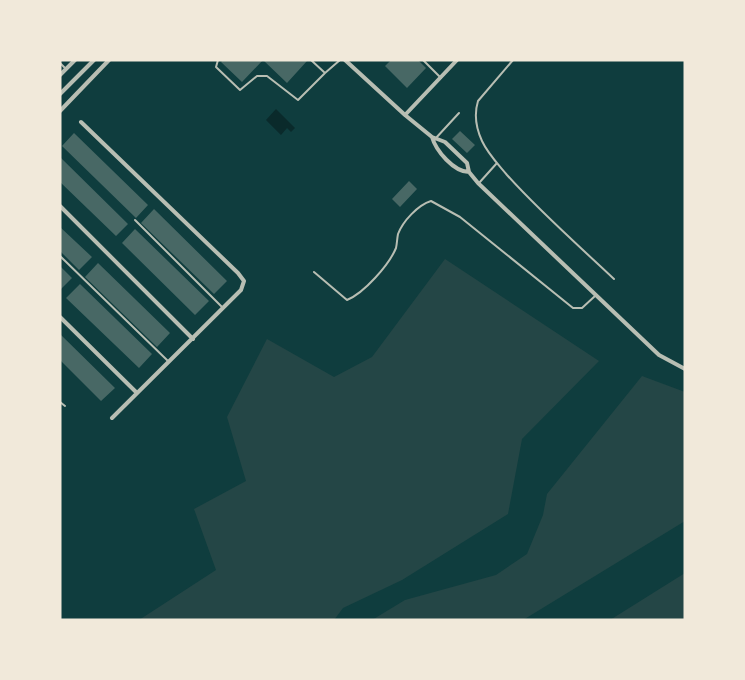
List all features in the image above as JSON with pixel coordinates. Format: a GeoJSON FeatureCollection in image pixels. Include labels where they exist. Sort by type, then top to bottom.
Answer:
{"type":"FeatureCollection","features":[{"type":"Feature","properties":{"kind":"street"},"geometry":{"type":"LineString","coordinates":[[60,75],[75,60]]}},
{"type":"Feature","properties":{"kind":"street"},"geometry":{"type":"LineString","coordinates":[[60,94],[94,60]]}},
{"type":"Feature","properties":{"kind":"street"},"geometry":{"type":"LineString","coordinates":[[60,111],[109,60]]}},
{"type":"Feature","properties":{"kind":"street"},"geometry":{"type":"LineString","coordinates":[[345,60],[405,115],[434,139],[445,142],[467,162],[469,172],[478,183],[659,355],[685,369]]}},
{"type":"Feature","properties":{"kind":"street"},"geometry":{"type":"LineString","coordinates":[[405,115],[457,60]]}},
{"type":"Feature","properties":{"kind":"street"},"geometry":{"type":"LineString","coordinates":[[81,122],[244,281],[241,290],[112,418]]}},
{"type":"Feature","properties":{"kind":"street"},"geometry":{"type":"LineString","coordinates":[[434,139],[439,150],[459,171],[469,172]]}},
{"type":"Feature","properties":{"kind":"street"},"geometry":{"type":"LineString","coordinates":[[60,206],[193,339]]}},
{"type":"Feature","properties":{"kind":"street"},"geometry":{"type":"LineString","coordinates":[[60,317],[137,393]]}},
{"type":"Feature","properties":{"kind":"lane"},"geometry":{"type":"LineString","coordinates":[[218,60],[216,67],[240,90],[257,76],[267,76],[298,100],[340,60]]}},
{"type":"Feature","properties":{"kind":"lane"},"geometry":{"type":"LineString","coordinates":[[311,60],[325,73]]}},
{"type":"Feature","properties":{"kind":"lane"},"geometry":{"type":"LineString","coordinates":[[423,60],[441,78]]}},
{"type":"Feature","properties":{"kind":"lane"},"geometry":{"type":"LineString","coordinates":[[513,60],[478,100],[476,109],[481,139],[497,163],[540,209],[614,279]]}},
{"type":"Feature","properties":{"kind":"lane"},"geometry":{"type":"LineString","coordinates":[[60,63],[66,69]]}},
{"type":"Feature","properties":{"kind":"lane"},"geometry":{"type":"LineString","coordinates":[[434,139],[459,113]]}},
{"type":"Feature","properties":{"kind":"lane"},"geometry":{"type":"LineString","coordinates":[[478,183],[497,163]]}},
{"type":"Feature","properties":{"kind":"lane"},"geometry":{"type":"LineString","coordinates":[[314,272],[347,300],[357,296],[386,265],[396,248],[399,233],[409,217],[422,203],[431,201],[460,217],[573,308],[582,308],[595,296]]}},
{"type":"Feature","properties":{"kind":"lane"},"geometry":{"type":"LineString","coordinates":[[135,220],[223,308]]}},
{"type":"Feature","properties":{"kind":"lane"},"geometry":{"type":"LineString","coordinates":[[60,256],[169,362]]}},
{"type":"Feature","properties":{"kind":"lane"},"geometry":{"type":"LineString","coordinates":[[60,402],[65,406]]}},
{"type":"Feature","properties":{"kind":"shaded area"},"geometry":{"type":"Polygon","coordinates":[[[276,109],[295,128],[291,132],[287,128],[281,135],[266,120],[276,109]]]}},
{"type":"Feature","properties":{"kind":"shaded area"},"geometry":{"type":"Polygon","coordinates":[[[445,259],[599,361],[522,439],[508,514],[402,580],[343,608],[334,620],[139,620],[216,570],[194,509],[246,481],[227,417],[267,339],[334,377],[372,357],[445,259]]]}},
{"type":"Feature","properties":{"kind":"shaded area"},"geometry":{"type":"Polygon","coordinates":[[[642,376],[685,392],[685,521],[523,620],[372,620],[405,600],[496,575],[527,554],[543,515],[547,494],[642,376]]]}},
{"type":"Feature","properties":{"kind":"shaded area"},"geometry":{"type":"Polygon","coordinates":[[[685,573],[685,620],[610,620],[685,573]]]}},
{"type":"Feature","properties":{"kind":"building"},"geometry":{"type":"Polygon","coordinates":[[[223,60],[263,60],[242,82],[221,62],[223,60]]]}},
{"type":"Feature","properties":{"kind":"building"},"geometry":{"type":"Polygon","coordinates":[[[263,60],[306,60],[307,61],[287,83],[263,60]]]}},
{"type":"Feature","properties":{"kind":"building"},"geometry":{"type":"Polygon","coordinates":[[[391,60],[418,60],[426,68],[407,88],[385,66],[391,60]]]}},
{"type":"Feature","properties":{"kind":"building"},"geometry":{"type":"Polygon","coordinates":[[[460,131],[475,145],[467,153],[452,139],[460,131]]]}},
{"type":"Feature","properties":{"kind":"building"},"geometry":{"type":"Polygon","coordinates":[[[74,133],[148,205],[136,218],[62,146],[74,133]]]}},
{"type":"Feature","properties":{"kind":"building"},"geometry":{"type":"Polygon","coordinates":[[[60,157],[128,224],[116,236],[60,182],[60,157]]]}},
{"type":"Feature","properties":{"kind":"building"},"geometry":{"type":"Polygon","coordinates":[[[409,181],[417,189],[400,207],[392,199],[409,181]]]}},
{"type":"Feature","properties":{"kind":"building"},"geometry":{"type":"Polygon","coordinates":[[[154,209],[227,281],[214,294],[141,223],[154,209]]]}},
{"type":"Feature","properties":{"kind":"building"},"geometry":{"type":"Polygon","coordinates":[[[60,227],[92,257],[79,270],[60,251],[60,227]]]}},
{"type":"Feature","properties":{"kind":"building"},"geometry":{"type":"Polygon","coordinates":[[[135,229],[209,301],[195,315],[122,243],[135,229]]]}},
{"type":"Feature","properties":{"kind":"building"},"geometry":{"type":"Polygon","coordinates":[[[98,263],[170,333],[157,347],[85,277],[98,263]]]}},
{"type":"Feature","properties":{"kind":"building"},"geometry":{"type":"Polygon","coordinates":[[[60,266],[72,278],[60,290],[60,266]]]}},
{"type":"Feature","properties":{"kind":"building"},"geometry":{"type":"Polygon","coordinates":[[[80,284],[152,354],[139,368],[66,298],[80,284]]]}},
{"type":"Feature","properties":{"kind":"building"},"geometry":{"type":"Polygon","coordinates":[[[60,334],[115,388],[101,401],[60,360],[60,334]]]}}]}
